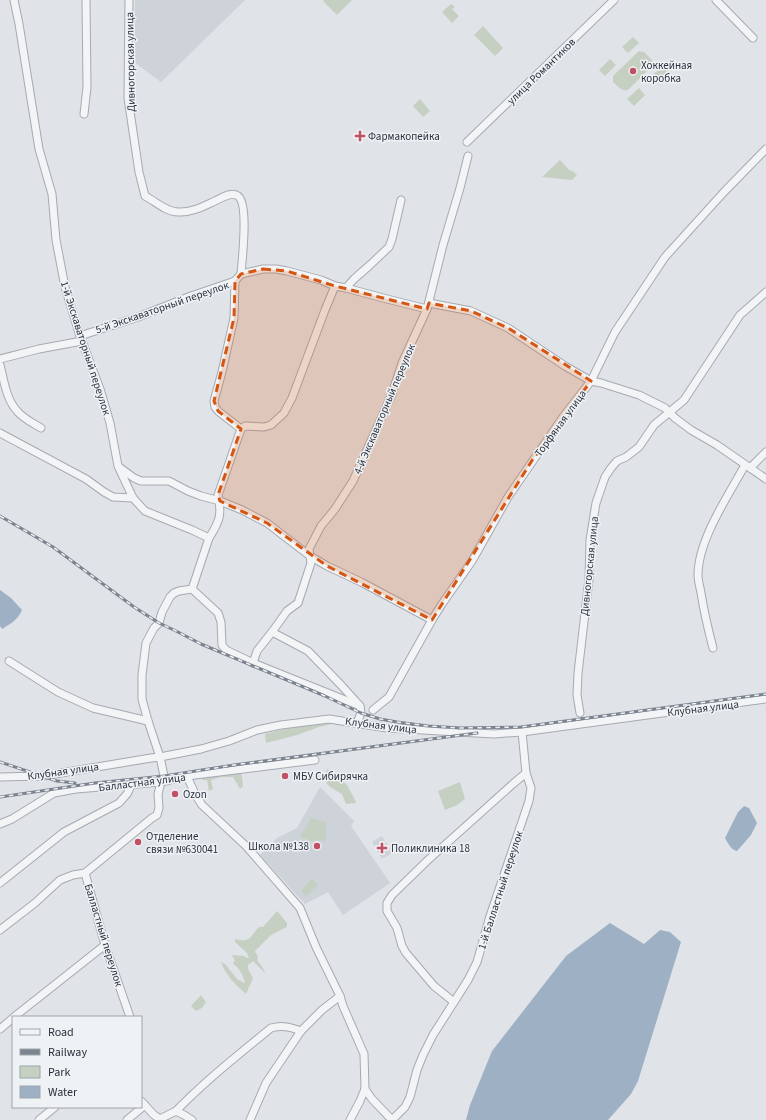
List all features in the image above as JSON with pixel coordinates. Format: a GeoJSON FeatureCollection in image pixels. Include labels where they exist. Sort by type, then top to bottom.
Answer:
{"type":"FeatureCollection","features":[{"type":"Feature","properties":{"kind":"street","name":"1-й Экскаваторный переулок"},"geometry":{"type":"LineString","coordinates":[[14,0],[39,149],[52,194],[56,240],[64,288],[100,389],[110,423],[118,466],[133,498]]}},
{"type":"Feature","properties":{"kind":"street"},"geometry":{"type":"LineString","coordinates":[[84,114],[87,87],[86,0]]}},
{"type":"Feature","properties":{"kind":"street","name":"Дивногорская улица"},"geometry":{"type":"LineString","coordinates":[[129,0],[128,98],[139,172],[145,196],[176,212],[186,212],[226,196],[234,194],[239,196],[244,209],[241,274]]}},
{"type":"Feature","properties":{"kind":"street","name":"улица Романтиков"},"geometry":{"type":"LineString","coordinates":[[467,142],[614,0]]}},
{"type":"Feature","properties":{"kind":"street"},"geometry":{"type":"LineString","coordinates":[[716,0],[753,38]]}},
{"type":"Feature","properties":{"kind":"street","name":"Торфяная улица"},"geometry":{"type":"LineString","coordinates":[[372,710],[389,697],[432,620],[472,561],[508,497],[563,417],[591,381],[615,332],[665,257],[724,192],[766,149]]}},
{"type":"Feature","properties":{"kind":"street","name":"4-й Экскаваторный переулок"},"geometry":{"type":"LineString","coordinates":[[253,663],[257,651],[287,611],[298,603],[311,563],[309,549],[321,526],[335,509],[353,481],[392,394],[402,363],[428,306],[443,244],[468,156]]}},
{"type":"Feature","properties":{"kind":"street"},"geometry":{"type":"LineString","coordinates":[[346,288],[389,247],[401,200]]}},
{"type":"Feature","properties":{"kind":"street","name":"5-й Экскаваторный переулок"},"geometry":{"type":"LineString","coordinates":[[0,359],[81,338],[191,296],[235,281],[241,274],[263,269],[276,269],[387,299],[472,311],[508,328],[565,366],[591,381],[639,395],[665,408],[674,418],[717,445],[766,479]]}},
{"type":"Feature","properties":{"kind":"street"},"geometry":{"type":"LineString","coordinates":[[235,281],[234,318],[214,401],[215,407],[218,411],[241,429]]}},
{"type":"Feature","properties":{"kind":"street"},"geometry":{"type":"LineString","coordinates":[[335,286],[324,310],[292,398],[284,413],[271,425],[264,427],[245,426],[241,429],[218,495],[221,512],[215,529],[209,538],[192,589],[218,613],[221,622],[222,645],[226,650],[253,663],[360,706]]}},
{"type":"Feature","properties":{"kind":"street","name":"Дивногорская улица"},"geometry":{"type":"LineString","coordinates":[[580,713],[577,695],[578,672],[589,579],[590,540],[596,503],[605,477],[617,461],[626,457],[639,447],[654,425],[684,400],[740,315],[766,292]]}},
{"type":"Feature","properties":{"kind":"street"},"geometry":{"type":"LineString","coordinates":[[0,365],[7,393],[12,404],[25,418],[41,428]]}},
{"type":"Feature","properties":{"kind":"street"},"geometry":{"type":"LineString","coordinates":[[0,433],[86,479],[113,497],[133,498],[145,510],[209,538]]}},
{"type":"Feature","properties":{"kind":"street"},"geometry":{"type":"LineString","coordinates":[[713,648],[704,616],[698,576],[703,545],[720,511],[747,467],[766,452]]}},
{"type":"Feature","properties":{"kind":"street"},"geometry":{"type":"LineString","coordinates":[[118,466],[134,478],[141,481],[169,481],[188,491],[242,510],[267,523],[310,556],[327,566],[432,620]]}},
{"type":"Feature","properties":{"kind":"street","name":"Балластный переулок"},"geometry":{"type":"LineString","coordinates":[[130,1016],[105,945],[85,873],[156,815],[159,808],[158,794],[164,776],[160,757],[142,699],[142,675],[146,644],[154,628],[159,623],[162,612],[170,597],[179,591],[192,589]]}},
{"type":"Feature","properties":{"kind":"street"},"geometry":{"type":"LineString","coordinates":[[272,632],[308,651],[341,685],[360,706],[361,713],[357,723]]}},
{"type":"Feature","properties":{"kind":"street"},"geometry":{"type":"LineString","coordinates":[[9,661],[58,692],[93,708],[148,721]]}},
{"type":"Feature","properties":{"kind":"street","name":"Клубная улица"},"geometry":{"type":"LineString","coordinates":[[0,777],[43,776],[201,750],[257,730],[281,725],[328,719],[386,728],[494,734],[522,732],[766,699]]}},
{"type":"Feature","properties":{"kind":"street","name":"1-й Балластный переулок"},"geometry":{"type":"LineString","coordinates":[[392,1120],[410,1097],[422,1055],[468,980],[477,962],[490,916],[529,801],[531,788],[526,774],[522,732]]}},
{"type":"Feature","properties":{"kind":"street","name":"Балластная улица"},"geometry":{"type":"LineString","coordinates":[[0,824],[12,819],[54,793],[76,789],[161,782],[187,776],[315,760]]}},
{"type":"Feature","properties":{"kind":"street"},"geometry":{"type":"LineString","coordinates":[[454,1002],[434,986],[406,953],[402,946],[397,928],[387,911],[387,904],[392,895],[428,860],[526,774]]}},
{"type":"Feature","properties":{"kind":"street"},"geometry":{"type":"LineString","coordinates":[[187,776],[202,805],[246,846],[300,908],[316,948],[340,996],[364,1054],[365,1089],[350,1120]]}},
{"type":"Feature","properties":{"kind":"street"},"geometry":{"type":"LineString","coordinates":[[0,882],[64,832],[119,803],[127,794],[132,784]]}},
{"type":"Feature","properties":{"kind":"street"},"geometry":{"type":"LineString","coordinates":[[0,930],[35,903],[60,880],[72,875],[85,873]]}},
{"type":"Feature","properties":{"kind":"street"},"geometry":{"type":"LineString","coordinates":[[16,1016],[105,945]]}},
{"type":"Feature","properties":{"kind":"street"},"geometry":{"type":"LineString","coordinates":[[250,1120],[266,1083],[301,1031],[322,1010],[340,996]]}},
{"type":"Feature","properties":{"kind":"street"},"geometry":{"type":"LineString","coordinates":[[0,1028],[12,1019]]}},
{"type":"Feature","properties":{"kind":"street"},"geometry":{"type":"LineString","coordinates":[[143,1103],[160,1119],[176,1111],[194,1092],[218,1071],[271,1028],[279,1026],[301,1031]]}},
{"type":"Feature","properties":{"kind":"street"},"geometry":{"type":"LineString","coordinates":[[365,1089],[372,1099],[392,1120]]}},
{"type":"Feature","properties":{"kind":"street"},"geometry":{"type":"LineString","coordinates":[[39,1120],[54,1108]]}},
{"type":"Feature","properties":{"kind":"street"},"geometry":{"type":"LineString","coordinates":[[127,1120],[138,1108]]}},
{"type":"Feature","properties":{"kind":"street"},"geometry":{"type":"LineString","coordinates":[[176,1111],[192,1120]]}},
{"type":"Feature","properties":{"kind":"highlighted area"},"geometry":{"type":"Polygon","coordinates":[[[263,269],[287,271],[335,286],[427,309],[429,303],[471,311],[508,328],[591,381],[533,459],[432,620],[327,566],[267,523],[220,501],[218,495],[241,429],[218,411],[214,401],[234,318],[235,281],[241,274],[263,269]]]}},
{"type":"Feature","properties":{"kind":"shaded area"},"geometry":{"type":"Polygon","coordinates":[[[135,0],[245,0],[161,82],[134,62],[135,0]]]}},
{"type":"Feature","properties":{"kind":"shaded area","name":"Школа №138"},"geometry":{"type":"Polygon","coordinates":[[[320,787],[354,821],[351,826],[390,883],[343,915],[328,892],[305,904],[260,855],[277,838],[297,828],[320,787]]]}},
{"type":"Feature","properties":{"kind":"shaded area","name":"Поликлиника 18"},"geometry":{"type":"Polygon","coordinates":[[[382,836],[392,853],[382,859],[372,842],[382,836]]]}},
{"type":"Feature","properties":{"kind":"green space"},"geometry":{"type":"Polygon","coordinates":[[[352,0],[337,15],[323,1],[352,0]]]}},
{"type":"Feature","properties":{"kind":"green space"},"geometry":{"type":"Polygon","coordinates":[[[451,4],[455,7],[452,9],[459,16],[452,23],[442,12],[451,4]]]}},
{"type":"Feature","properties":{"kind":"green space"},"geometry":{"type":"Polygon","coordinates":[[[483,26],[503,48],[495,56],[474,35],[483,26]]]}},
{"type":"Feature","properties":{"kind":"green space"},"geometry":{"type":"Polygon","coordinates":[[[633,37],[639,43],[628,53],[622,47],[633,37]]]}},
{"type":"Feature","properties":{"kind":"green space","name":"Хоккейная коробка"},"geometry":{"type":"Polygon","coordinates":[[[639,51],[644,52],[652,60],[652,66],[629,89],[622,90],[613,82],[613,76],[639,51]]]}},
{"type":"Feature","properties":{"kind":"green space"},"geometry":{"type":"Polygon","coordinates":[[[610,59],[616,65],[605,76],[599,70],[610,59]]]}},
{"type":"Feature","properties":{"kind":"green space"},"geometry":{"type":"Polygon","coordinates":[[[662,66],[668,73],[657,83],[651,77],[662,66]]]}},
{"type":"Feature","properties":{"kind":"green space"},"geometry":{"type":"Polygon","coordinates":[[[639,88],[645,95],[634,106],[627,99],[639,88]]]}},
{"type":"Feature","properties":{"kind":"green space"},"geometry":{"type":"Polygon","coordinates":[[[420,99],[430,111],[423,117],[413,106],[420,99]]]}},
{"type":"Feature","properties":{"kind":"green space"},"geometry":{"type":"Polygon","coordinates":[[[560,160],[570,171],[571,170],[577,175],[572,180],[542,177],[560,160]]]}},
{"type":"Feature","properties":{"kind":"green space"},"geometry":{"type":"Polygon","coordinates":[[[325,722],[336,723],[266,743],[265,734],[297,726],[325,722]]]}},
{"type":"Feature","properties":{"kind":"green space"},"geometry":{"type":"Polygon","coordinates":[[[327,769],[333,772],[347,785],[356,803],[346,804],[342,794],[330,787],[325,781],[327,769]]]}},
{"type":"Feature","properties":{"kind":"green space"},"geometry":{"type":"Polygon","coordinates":[[[240,770],[243,786],[240,789],[233,777],[221,777],[211,780],[213,789],[209,791],[207,780],[202,780],[202,777],[240,770]]]}},
{"type":"Feature","properties":{"kind":"green space"},"geometry":{"type":"Polygon","coordinates":[[[460,782],[465,799],[457,805],[445,810],[438,791],[460,782]]]}},
{"type":"Feature","properties":{"kind":"green space"},"geometry":{"type":"Polygon","coordinates":[[[311,818],[326,822],[326,841],[312,841],[300,837],[311,818]]]}},
{"type":"Feature","properties":{"kind":"green space"},"geometry":{"type":"Polygon","coordinates":[[[312,879],[318,885],[306,896],[301,890],[312,879]]]}},
{"type":"Feature","properties":{"kind":"green space"},"geometry":{"type":"Polygon","coordinates":[[[277,911],[287,923],[287,927],[271,935],[255,951],[258,957],[257,960],[265,973],[253,961],[248,965],[248,969],[253,978],[246,994],[228,976],[221,962],[225,964],[238,980],[245,983],[241,973],[233,963],[235,961],[232,955],[249,958],[247,953],[235,942],[235,939],[247,940],[250,938],[259,927],[263,927],[277,911]]]}},
{"type":"Feature","properties":{"kind":"green space"},"geometry":{"type":"Polygon","coordinates":[[[201,995],[206,1002],[202,1008],[196,1011],[191,1006],[201,995]]]}},
{"type":"Feature","properties":{"kind":"water"},"geometry":{"type":"Polygon","coordinates":[[[0,590],[11,598],[22,610],[16,619],[2,629],[0,626],[0,590]]]}},
{"type":"Feature","properties":{"kind":"water"},"geometry":{"type":"Polygon","coordinates":[[[744,806],[749,808],[757,823],[751,835],[737,851],[731,848],[725,838],[738,812],[744,806]]]}},
{"type":"Feature","properties":{"kind":"water"},"geometry":{"type":"Polygon","coordinates":[[[610,923],[644,944],[660,930],[670,932],[681,942],[638,1081],[631,1094],[608,1120],[466,1120],[470,1105],[492,1051],[566,956],[610,923]]]}},
{"type":"Feature","properties":{"kind":"railway"},"geometry":{"type":"LineString","coordinates":[[0,516],[53,547],[134,607],[159,623],[201,644],[325,696],[361,713],[380,719],[428,726],[460,728],[521,727],[766,694]]}},
{"type":"Feature","properties":{"kind":"railway"},"geometry":{"type":"LineString","coordinates":[[0,797],[95,783],[164,776],[234,765],[477,733]]}},
{"type":"Feature","properties":{"kind":"railway"},"geometry":{"type":"LineString","coordinates":[[0,762],[57,781],[75,783]]}},
{"type":"Feature","properties":{"kind":"place","name":"Хоккейная коробка"},"geometry":{"type":"Point","coordinates":[633,71]}},
{"type":"Feature","properties":{"kind":"place","name":"Фармакопейка"},"geometry":{"type":"Point","coordinates":[360,136]}},
{"type":"Feature","properties":{"kind":"place","name":"МБУ Сибирячка"},"geometry":{"type":"Point","coordinates":[285,776]}},
{"type":"Feature","properties":{"kind":"place","name":"Ozon"},"geometry":{"type":"Point","coordinates":[175,794]}},
{"type":"Feature","properties":{"kind":"place","name":"Отделение связи №630041"},"geometry":{"type":"Point","coordinates":[138,842]}},
{"type":"Feature","properties":{"kind":"place","name":"Школа №138"},"geometry":{"type":"Point","coordinates":[317,846]}},
{"type":"Feature","properties":{"kind":"place","name":"Поликлиника 18"},"geometry":{"type":"Point","coordinates":[382,848]}}]}
